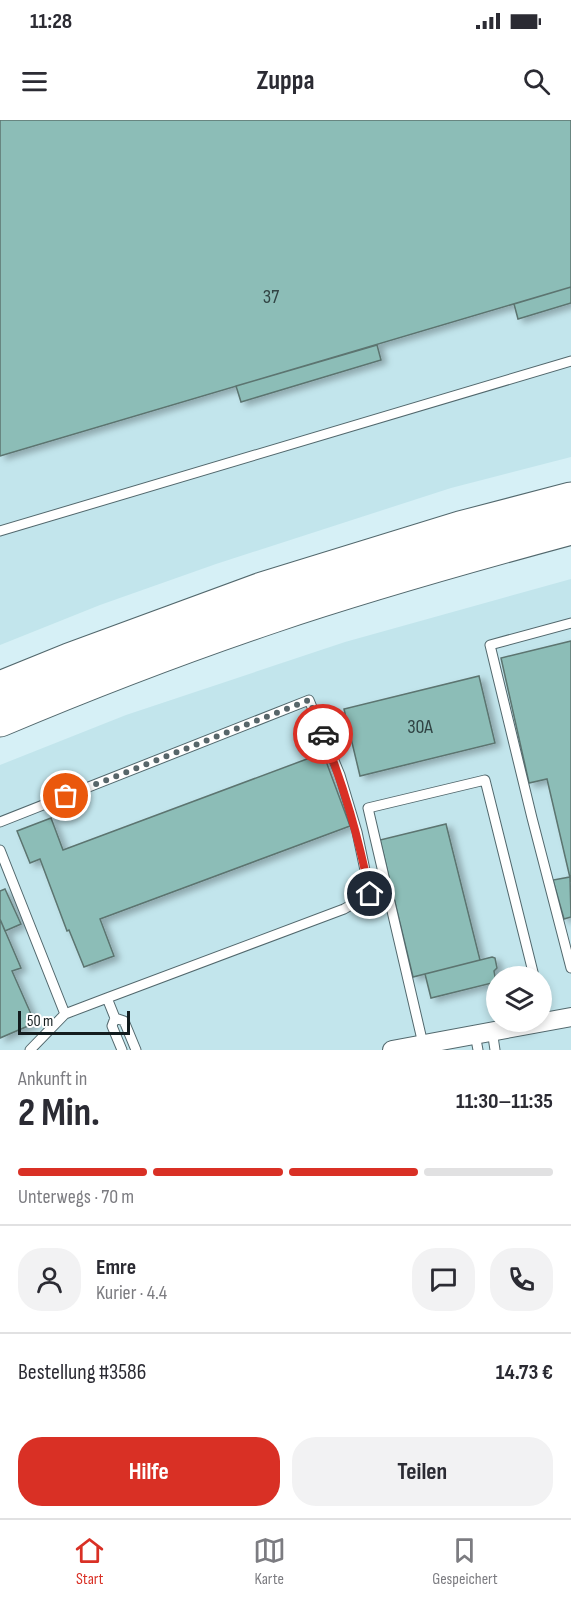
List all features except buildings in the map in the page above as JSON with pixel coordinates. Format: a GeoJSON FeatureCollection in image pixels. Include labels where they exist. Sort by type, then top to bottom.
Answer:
{"type":"FeatureCollection","features":[{"type":"Feature","properties":{"kind":"highway"},"geometry":{"type":"LineString","coordinates":[[0,688],[79,656],[262,589],[460,528],[571,499]]}},
{"type":"Feature","properties":{"kind":"highway"},"geometry":{"type":"LineString","coordinates":[[0,720],[81,686],[273,616],[478,553],[571,528]]}},
{"type":"Feature","properties":{"kind":"street"},"geometry":{"type":"LineString","coordinates":[[552,1014],[571,1017]]}},
{"type":"Feature","properties":{"kind":"street"},"geometry":{"type":"LineString","coordinates":[[392,1050],[423,1044],[481,1038],[496,1032]]}},
{"type":"Feature","properties":{"kind":"lane"},"geometry":{"type":"LineString","coordinates":[[0,531],[571,361]]}},
{"type":"Feature","properties":{"kind":"lane"},"geometry":{"type":"LineString","coordinates":[[571,623],[490,645],[531,818],[571,968]]}},
{"type":"Feature","properties":{"kind":"lane"},"geometry":{"type":"LineString","coordinates":[[0,822],[309,700],[340,775],[357,832],[370,894],[344,909],[65,1014],[30,1050]]}},
{"type":"Feature","properties":{"kind":"lane"},"geometry":{"type":"LineString","coordinates":[[423,1044],[368,808],[485,780],[532,966]]}},
{"type":"Feature","properties":{"kind":"lane"},"geometry":{"type":"LineString","coordinates":[[0,850],[65,1014]]}},
{"type":"Feature","properties":{"kind":"lane"},"geometry":{"type":"LineString","coordinates":[[107,998],[115,1018],[112,1026],[122,1050]]}},
{"type":"Feature","properties":{"kind":"lane"},"geometry":{"type":"LineString","coordinates":[[115,1018],[124,1021],[136,1050]]}},
{"type":"Feature","properties":{"kind":"lane"},"geometry":{"type":"LineString","coordinates":[[481,1038],[495,1050]]}},
{"type":"Feature","properties":{"kind":"shaded area"},"geometry":{"type":"Polygon","coordinates":[[[0,120],[571,120],[571,457],[451,488],[216,564],[100,605],[0,645],[0,120]]]}},
{"type":"Feature","properties":{"kind":"shaded area"},"geometry":{"type":"Polygon","coordinates":[[[571,579],[571,1050],[0,1050],[0,765],[126,715],[345,642],[571,579]]]}},
{"type":"Feature","properties":{"kind":"way so far"},"geometry":{"type":"LineString","coordinates":[[66,796],[309,700],[323,734]]}},
{"type":"Feature","properties":{"kind":"route"},"geometry":{"type":"LineString","coordinates":[[323,734],[340,775],[357,832],[370,894]]}}]}
